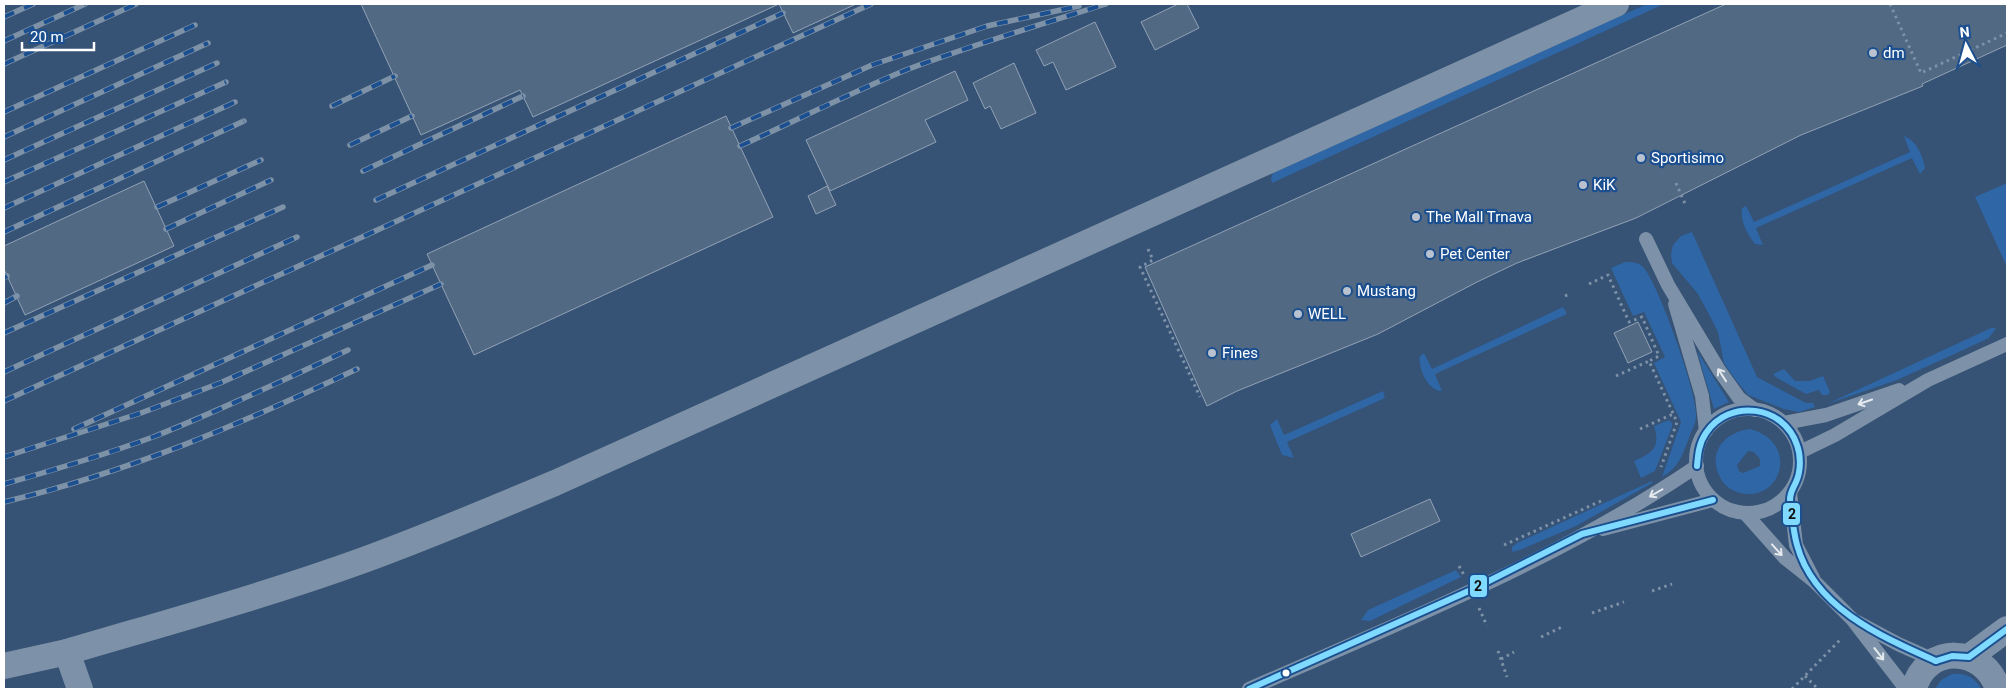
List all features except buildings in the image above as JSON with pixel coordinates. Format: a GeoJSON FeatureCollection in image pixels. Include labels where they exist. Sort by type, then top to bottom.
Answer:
{"type":"FeatureCollection","features":[{"type":"Feature","properties":{"kind":"street"},"geometry":{"type":"LineString","coordinates":[[4,666],[67,652],[260,595],[361,561],[463,522],[555,483],[1616,4]]}},
{"type":"Feature","properties":{"kind":"street"},"geometry":{"type":"LineString","coordinates":[[1969,657],[2007,628]]}},
{"type":"Feature","properties":{"kind":"street"},"geometry":{"type":"LineString","coordinates":[[67,652],[80,689]]}},
{"type":"Feature","properties":{"kind":"street"},"geometry":{"type":"LineString","coordinates":[[1914,689],[1926,667],[1946,656],[1969,657],[2000,677]]}},
{"type":"Feature","properties":{"kind":"lane"},"geometry":{"type":"LineString","coordinates":[[1646,239],[1668,285],[1730,387],[1739,398],[1755,410]]}},
{"type":"Feature","properties":{"kind":"lane"},"geometry":{"type":"LineString","coordinates":[[1668,285],[1702,396],[1706,431]]}},
{"type":"Feature","properties":{"kind":"lane"},"geometry":{"type":"LineString","coordinates":[[1784,423],[1826,415],[1928,380],[2007,344]]}},
{"type":"Feature","properties":{"kind":"lane"},"geometry":{"type":"LineString","coordinates":[[1800,452],[1835,435],[1928,380]]}},
{"type":"Feature","properties":{"kind":"lane"},"geometry":{"type":"LineString","coordinates":[[1738,410],[1755,410],[1770,414],[1784,423],[1794,436],[1800,452],[1799,473],[1790,492],[1778,504],[1762,512],[1745,513],[1728,509],[1713,500],[1703,488],[1696,466],[1699,444],[1706,431],[1722,415],[1738,410]]}},
{"type":"Feature","properties":{"kind":"lane"},"geometry":{"type":"LineString","coordinates":[[1249,689],[1471,590],[1582,534],[1663,489],[1696,466]]}},
{"type":"Feature","properties":{"kind":"lane"},"geometry":{"type":"LineString","coordinates":[[1790,492],[1796,545],[1814,581]]}},
{"type":"Feature","properties":{"kind":"lane"},"geometry":{"type":"LineString","coordinates":[[1582,534],[1713,500]]}},
{"type":"Feature","properties":{"kind":"lane"},"geometry":{"type":"LineString","coordinates":[[1745,513],[1785,558],[1814,581],[1852,619],[1906,689]]}},
{"type":"Feature","properties":{"kind":"lane"},"geometry":{"type":"LineString","coordinates":[[1852,619],[1898,644],[1936,661]]}},
{"type":"Feature","properties":{"kind":"path"},"geometry":{"type":"LineString","coordinates":[[1890,4],[1921,73],[2007,34]]}},
{"type":"Feature","properties":{"kind":"path"},"geometry":{"type":"LineString","coordinates":[[1676,183],[1686,206]]}},
{"type":"Feature","properties":{"kind":"path"},"geometry":{"type":"LineString","coordinates":[[1148,249],[1153,260],[1140,267],[1200,397]]}},
{"type":"Feature","properties":{"kind":"path"},"geometry":{"type":"LineString","coordinates":[[1589,284],[1608,275],[1629,322],[1642,317],[1659,356],[1616,376]]}},
{"type":"Feature","properties":{"kind":"path"},"geometry":{"type":"LineString","coordinates":[[1649,361],[1677,422],[1659,473]]}},
{"type":"Feature","properties":{"kind":"path"},"geometry":{"type":"LineString","coordinates":[[1640,429],[1673,414]]}},
{"type":"Feature","properties":{"kind":"path"},"geometry":{"type":"LineString","coordinates":[[1504,546],[1602,500]]}},
{"type":"Feature","properties":{"kind":"path"},"geometry":{"type":"LineString","coordinates":[[1459,566],[1464,576]]}},
{"type":"Feature","properties":{"kind":"path"},"geometry":{"type":"LineString","coordinates":[[1652,591],[1672,584]]}},
{"type":"Feature","properties":{"kind":"path"},"geometry":{"type":"LineString","coordinates":[[1592,613],[1624,602]]}},
{"type":"Feature","properties":{"kind":"path"},"geometry":{"type":"LineString","coordinates":[[1478,605],[1487,626]]}},
{"type":"Feature","properties":{"kind":"path"},"geometry":{"type":"LineString","coordinates":[[1542,636],[1564,626]]}},
{"type":"Feature","properties":{"kind":"path"},"geometry":{"type":"LineString","coordinates":[[1792,689],[1840,640]]}},
{"type":"Feature","properties":{"kind":"path"},"geometry":{"type":"LineString","coordinates":[[1498,651],[1507,677]]}},
{"type":"Feature","properties":{"kind":"path"},"geometry":{"type":"LineString","coordinates":[[1502,659],[1514,652]]}},
{"type":"Feature","properties":{"kind":"path"},"geometry":{"type":"LineString","coordinates":[[1805,676],[1818,689]]}},
{"type":"Feature","properties":{"kind":"shaded area"},"geometry":{"type":"Polygon","coordinates":[[[1647,4],[1664,4],[1272,183],[1273,173],[1647,4]]]}},
{"type":"Feature","properties":{"kind":"shaded area"},"geometry":{"type":"Polygon","coordinates":[[[1904,136],[1916,145],[1920,153],[1925,168],[1920,174],[1912,158],[1756,228],[1763,245],[1755,244],[1749,236],[1743,222],[1742,208],[1746,206],[1754,222],[1910,152],[1904,136]]]}},
{"type":"Feature","properties":{"kind":"shaded area"},"geometry":{"type":"Polygon","coordinates":[[[2007,183],[2007,267],[1975,197],[2007,183]]]}},
{"type":"Feature","properties":{"kind":"shaded area"},"geometry":{"type":"Polygon","coordinates":[[[1692,232],[1757,377],[1806,403],[1813,403],[1815,407],[1799,412],[1784,409],[1748,395],[1735,379],[1724,363],[1718,332],[1698,294],[1672,263],[1673,245],[1681,236],[1692,232]]]}},
{"type":"Feature","properties":{"kind":"shaded area"},"geometry":{"type":"Polygon","coordinates":[[[1625,262],[1633,262],[1643,267],[1658,293],[1683,361],[1694,401],[1696,419],[1684,450],[1676,465],[1662,477],[1681,422],[1654,363],[1665,357],[1644,312],[1633,316],[1611,268],[1625,262]]]}},
{"type":"Feature","properties":{"kind":"shaded area"},"geometry":{"type":"Polygon","coordinates":[[[1563,307],[1567,314],[1435,374],[1442,391],[1432,387],[1422,373],[1420,356],[1424,353],[1432,369],[1563,307]]]}},
{"type":"Feature","properties":{"kind":"shaded area"},"geometry":{"type":"Polygon","coordinates":[[[1991,328],[1996,328],[1989,338],[1897,380],[1827,404],[1991,328]]]}},
{"type":"Feature","properties":{"kind":"shaded area"},"geometry":{"type":"Polygon","coordinates":[[[1697,351],[1729,402],[1714,409],[1697,351]]]}},
{"type":"Feature","properties":{"kind":"shaded area"},"geometry":{"type":"Polygon","coordinates":[[[1784,369],[1795,381],[1810,381],[1823,376],[1830,392],[1828,395],[1822,395],[1819,390],[1806,394],[1773,374],[1784,369]]]}},
{"type":"Feature","properties":{"kind":"shaded area"},"geometry":{"type":"Polygon","coordinates":[[[1383,391],[1385,398],[1287,442],[1294,458],[1282,455],[1270,425],[1277,419],[1284,435],[1383,391]]]}},
{"type":"Feature","properties":{"kind":"shaded area"},"geometry":{"type":"Polygon","coordinates":[[[1669,420],[1672,423],[1672,427],[1655,471],[1641,478],[1634,461],[1653,449],[1656,440],[1654,426],[1669,420]]]}},
{"type":"Feature","properties":{"kind":"shaded area"},"geometry":{"type":"Polygon","coordinates":[[[1750,429],[1766,436],[1775,446],[1780,458],[1780,470],[1775,481],[1766,489],[1755,494],[1740,493],[1731,489],[1721,480],[1717,468],[1717,452],[1721,445],[1733,434],[1750,429]],[[1748,451],[1737,465],[1739,471],[1743,473],[1760,466],[1760,459],[1754,452],[1748,451]]]}},
{"type":"Feature","properties":{"kind":"shaded area"},"geometry":{"type":"Polygon","coordinates":[[[1652,481],[1652,483],[1576,526],[1512,552],[1512,547],[1517,543],[1652,481]]]}},
{"type":"Feature","properties":{"kind":"shaded area"},"geometry":{"type":"Polygon","coordinates":[[[1456,570],[1461,577],[1370,621],[1361,620],[1368,610],[1456,570]]]}},
{"type":"Feature","properties":{"kind":"shaded area"},"geometry":{"type":"Polygon","coordinates":[[[1952,674],[1961,674],[1969,677],[1976,681],[1981,689],[1935,689],[1941,680],[1952,674]]]}},
{"type":"Feature","properties":{"kind":"railway"},"geometry":{"type":"LineString","coordinates":[[4,17],[33,4]]}},
{"type":"Feature","properties":{"kind":"railway"},"geometry":{"type":"LineString","coordinates":[[4,41],[85,4]]}},
{"type":"Feature","properties":{"kind":"railway"},"geometry":{"type":"LineString","coordinates":[[4,64],[136,4]]}},
{"type":"Feature","properties":{"kind":"railway"},"geometry":{"type":"LineString","coordinates":[[4,401],[871,4]]}},
{"type":"Feature","properties":{"kind":"railway"},"geometry":{"type":"LineString","coordinates":[[740,146],[906,70],[1106,4]]}},
{"type":"Feature","properties":{"kind":"railway"},"geometry":{"type":"LineString","coordinates":[[731,128],[872,65],[987,26],[1079,6]]}},
{"type":"Feature","properties":{"kind":"railway"},"geometry":{"type":"LineString","coordinates":[[376,200],[783,13]]}},
{"type":"Feature","properties":{"kind":"railway"},"geometry":{"type":"LineString","coordinates":[[4,112],[195,25]]}},
{"type":"Feature","properties":{"kind":"railway"},"geometry":{"type":"LineString","coordinates":[[4,137],[208,43]]}},
{"type":"Feature","properties":{"kind":"railway"},"geometry":{"type":"LineString","coordinates":[[4,160],[217,63]]}},
{"type":"Feature","properties":{"kind":"railway"},"geometry":{"type":"LineString","coordinates":[[332,106],[395,76]]}},
{"type":"Feature","properties":{"kind":"railway"},"geometry":{"type":"LineString","coordinates":[[4,182],[226,82]]}},
{"type":"Feature","properties":{"kind":"railway"},"geometry":{"type":"LineString","coordinates":[[363,171],[523,96]]}},
{"type":"Feature","properties":{"kind":"railway"},"geometry":{"type":"LineString","coordinates":[[4,208],[235,102]]}},
{"type":"Feature","properties":{"kind":"railway"},"geometry":{"type":"LineString","coordinates":[[350,145],[412,116]]}},
{"type":"Feature","properties":{"kind":"railway"},"geometry":{"type":"LineString","coordinates":[[4,232],[244,121]]}},
{"type":"Feature","properties":{"kind":"railway"},"geometry":{"type":"LineString","coordinates":[[157,207],[261,160]]}},
{"type":"Feature","properties":{"kind":"railway"},"geometry":{"type":"LineString","coordinates":[[166,229],[271,180]]}},
{"type":"Feature","properties":{"kind":"railway"},"geometry":{"type":"LineString","coordinates":[[4,333],[283,207]]}},
{"type":"Feature","properties":{"kind":"railway"},"geometry":{"type":"LineString","coordinates":[[4,372],[297,237]]}},
{"type":"Feature","properties":{"kind":"railway"},"geometry":{"type":"LineString","coordinates":[[74,429],[432,265]]}},
{"type":"Feature","properties":{"kind":"railway"},"geometry":{"type":"LineString","coordinates":[[4,457],[141,413],[220,383],[441,284]]}},
{"type":"Feature","properties":{"kind":"railway"},"geometry":{"type":"LineString","coordinates":[[4,303],[17,296]]}},
{"type":"Feature","properties":{"kind":"railway"},"geometry":{"type":"LineString","coordinates":[[4,484],[79,462],[153,437],[227,406],[348,350]]}},
{"type":"Feature","properties":{"kind":"railway"},"geometry":{"type":"LineString","coordinates":[[4,502],[96,476],[184,445],[270,409],[357,369]]}},
{"type":"Feature","properties":{"kind":"transit line","name":"2"},"geometry":{"type":"LineString","coordinates":[[1697,466],[1699,449],[1706,433],[1716,422],[1728,414],[1741,411],[1755,411],[1769,414],[1781,421],[1790,432],[1797,445],[1799,454],[1799,473],[1790,500],[1797,545],[1806,567],[1818,586],[1834,603],[1853,618],[1894,642],[1936,661]]}},
{"type":"Feature","properties":{"kind":"transit line","name":"2"},"geometry":{"type":"LineString","coordinates":[[1249,689],[1471,590],[1582,534],[1713,500]]}},
{"type":"Feature","properties":{"kind":"transit line","name":"2"},"geometry":{"type":"LineString","coordinates":[[1936,661],[1952,656],[1969,657],[2007,629]]}},
{"type":"Feature","properties":{"kind":"place","name":"dm"},"geometry":{"type":"Point","coordinates":[1873,53]}},
{"type":"Feature","properties":{"kind":"place","name":"Sportisimo"},"geometry":{"type":"Point","coordinates":[1641,158]}},
{"type":"Feature","properties":{"kind":"place","name":"KiK"},"geometry":{"type":"Point","coordinates":[1583,185]}},
{"type":"Feature","properties":{"kind":"place","name":"The Mall Trnava"},"geometry":{"type":"Point","coordinates":[1416,217]}},
{"type":"Feature","properties":{"kind":"place","name":"Pet Center"},"geometry":{"type":"Point","coordinates":[1430,254]}},
{"type":"Feature","properties":{"kind":"place","name":"Mustang"},"geometry":{"type":"Point","coordinates":[1347,291]}},
{"type":"Feature","properties":{"kind":"place","name":"WELL"},"geometry":{"type":"Point","coordinates":[1298,314]}},
{"type":"Feature","properties":{"kind":"place","name":"Fines"},"geometry":{"type":"Point","coordinates":[1212,353]}}]}
